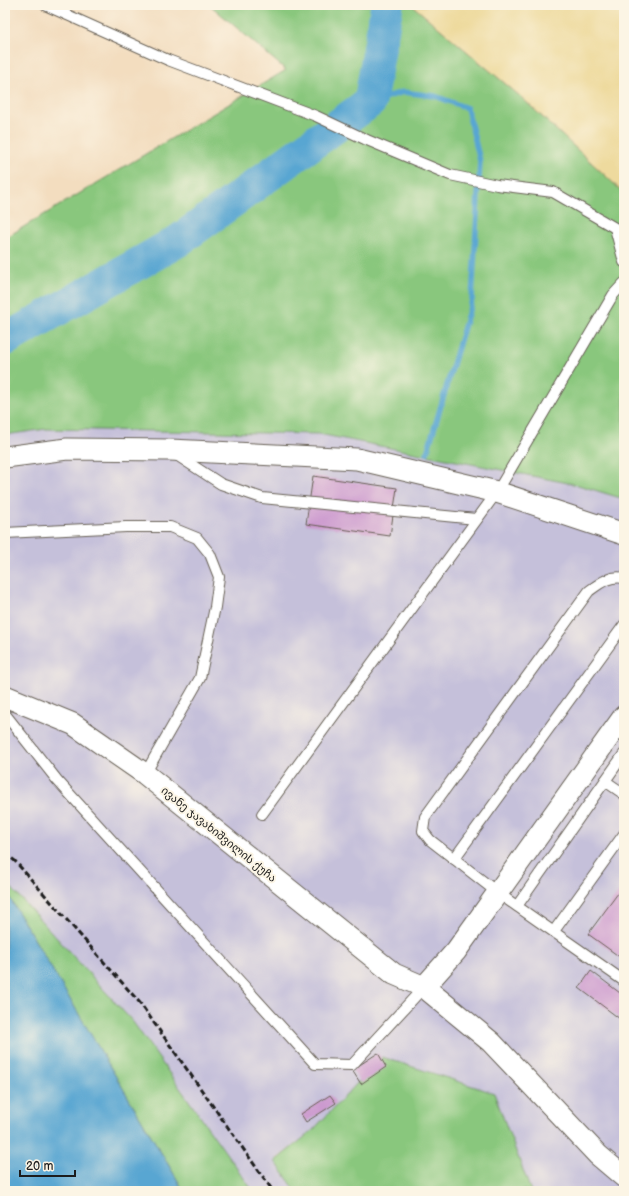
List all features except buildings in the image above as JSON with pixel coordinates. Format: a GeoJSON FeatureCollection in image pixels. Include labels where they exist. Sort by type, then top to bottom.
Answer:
{"type":"FeatureCollection","features":[{"type":"Feature","properties":{"kind":"street"},"geometry":{"type":"LineString","coordinates":[[5,457],[67,449],[170,450],[357,459],[497,492],[624,534]]}},
{"type":"Feature","properties":{"kind":"street","name":"ივანე ჯავახიშვილის ქუჩა"},"geometry":{"type":"LineString","coordinates":[[5,696],[73,724],[145,774],[394,974],[424,987],[492,1042],[598,1155],[624,1177]]}},
{"type":"Feature","properties":{"kind":"street"},"geometry":{"type":"LineString","coordinates":[[424,987],[456,951],[624,716]]}},
{"type":"Feature","properties":{"kind":"lane"},"geometry":{"type":"LineString","coordinates":[[45,5],[168,60],[316,116],[366,140],[450,175],[497,185],[553,192],[615,228],[624,262]]}},
{"type":"Feature","properties":{"kind":"lane"},"geometry":{"type":"LineString","coordinates":[[262,814],[497,492],[613,295],[624,282]]}},
{"type":"Feature","properties":{"kind":"lane"},"geometry":{"type":"LineString","coordinates":[[170,450],[221,484],[262,498],[476,519]]}},
{"type":"Feature","properties":{"kind":"lane"},"geometry":{"type":"LineString","coordinates":[[5,533],[126,527],[170,527],[197,538],[210,554],[219,577],[215,607],[200,678],[145,774]]}},
{"type":"Feature","properties":{"kind":"lane"},"geometry":{"type":"LineString","coordinates":[[624,578],[615,576],[601,582],[589,591],[425,816],[423,831],[430,840],[498,893],[624,981]]}},
{"type":"Feature","properties":{"kind":"lane"},"geometry":{"type":"LineString","coordinates":[[454,859],[624,625]]}},
{"type":"Feature","properties":{"kind":"lane"},"geometry":{"type":"LineString","coordinates":[[5,714],[57,780],[315,1064],[352,1065],[424,987]]}},
{"type":"Feature","properties":{"kind":"lane"},"geometry":{"type":"LineString","coordinates":[[516,906],[624,754]]}},
{"type":"Feature","properties":{"kind":"lane"},"geometry":{"type":"LineString","coordinates":[[605,781],[624,794]]}},
{"type":"Feature","properties":{"kind":"lane"},"geometry":{"type":"LineString","coordinates":[[554,931],[624,834]]}},
{"type":"Feature","properties":{"kind":"shaded area"},"geometry":{"type":"Polygon","coordinates":[[[46,429],[319,434],[578,485],[624,499],[624,1191],[531,1191],[494,1093],[382,1057],[312,1131],[275,1160],[296,1191],[253,1191],[133,1022],[5,881],[5,435],[46,429]]]}},
{"type":"Feature","properties":{"kind":"green space"},"geometry":{"type":"Polygon","coordinates":[[[210,5],[412,5],[520,96],[624,193],[624,499],[578,485],[319,434],[46,429],[5,435],[5,238],[286,70],[210,5]]]}},
{"type":"Feature","properties":{"kind":"green space"},"geometry":{"type":"Polygon","coordinates":[[[5,881],[133,1022],[253,1191],[183,1191],[5,890],[5,881]]]}},
{"type":"Feature","properties":{"kind":"green space"},"geometry":{"type":"Polygon","coordinates":[[[382,1057],[494,1093],[531,1191],[296,1191],[275,1161],[312,1131],[382,1057]]]}},
{"type":"Feature","properties":{"kind":"sand"},"geometry":{"type":"Polygon","coordinates":[[[412,5],[624,5],[624,193],[520,96],[412,5]]]}},
{"type":"Feature","properties":{"kind":"water"},"geometry":{"type":"Polygon","coordinates":[[[5,890],[178,1181],[183,1191],[5,1191],[5,890]]]}},
{"type":"Feature","properties":{"kind":"waterway"},"geometry":{"type":"LineString","coordinates":[[5,340],[178,241],[370,102],[387,5]]}},
{"type":"Feature","properties":{"kind":"waterway"},"geometry":{"type":"LineString","coordinates":[[370,102],[403,92],[435,96],[467,108],[480,161],[472,300],[427,453]]}},
{"type":"Feature","properties":{"kind":"railway"},"geometry":{"type":"LineString","coordinates":[[5,853],[15,861],[140,1003],[273,1191]]}}]}
